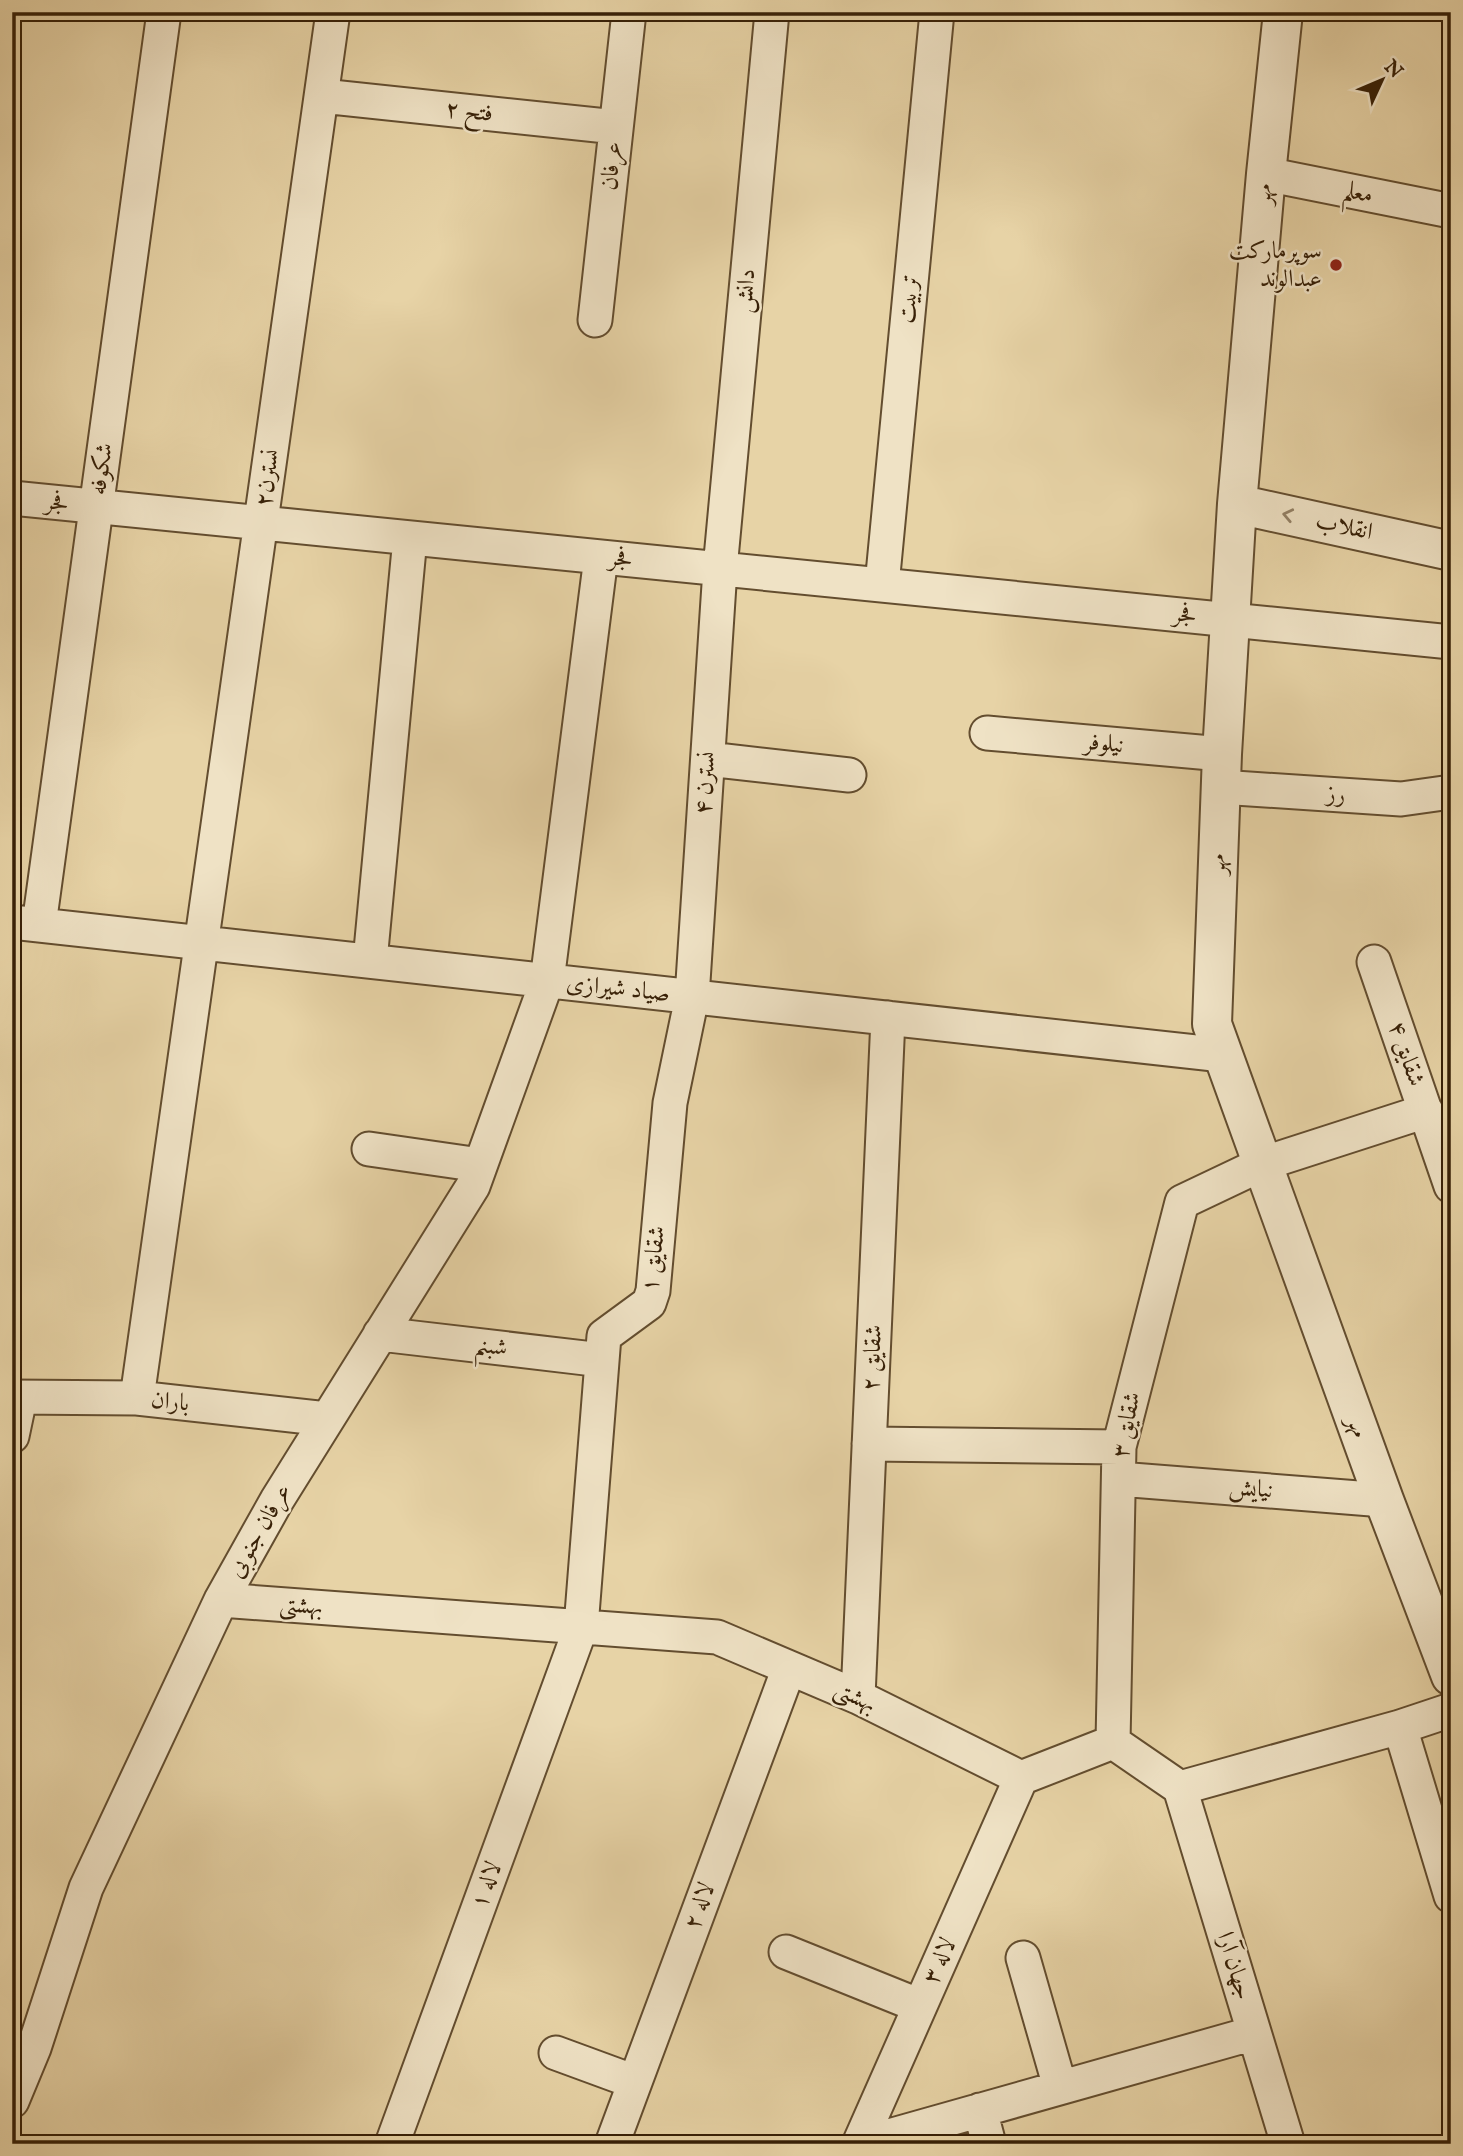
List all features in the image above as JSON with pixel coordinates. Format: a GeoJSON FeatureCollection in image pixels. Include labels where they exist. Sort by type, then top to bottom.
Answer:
{"type":"FeatureCollection","features":[{"type":"Feature","properties":{"kind":"street","name":"شکوفه"},"geometry":{"type":"LineString","coordinates":[[26,924],[97,507],[164,12]]}},
{"type":"Feature","properties":{"kind":"street","name":"نسترن۲"},"geometry":{"type":"LineString","coordinates":[[137,1398],[333,12]]}},
{"type":"Feature","properties":{"kind":"street","name":"عرفان"},"geometry":{"type":"LineString","coordinates":[[596,320],[629,12]]}},
{"type":"Feature","properties":{"kind":"street","name":"دانش"},"geometry":{"type":"LineString","coordinates":[[720,569],[772,12]]}},
{"type":"Feature","properties":{"kind":"street","name":"تربیت"},"geometry":{"type":"LineString","coordinates":[[882,585],[937,12]]}},
{"type":"Feature","properties":{"kind":"street","name":"مهر"},"geometry":{"type":"LineString","coordinates":[[1283,12],[1237,504],[1221,771],[1212,1024],[1384,1500],[1451,1676]]}},
{"type":"Feature","properties":{"kind":"street","name":"فتح ۲"},"geometry":{"type":"LineString","coordinates":[[322,96],[616,127]]}},
{"type":"Feature","properties":{"kind":"street","name":"معلم"},"geometry":{"type":"LineString","coordinates":[[1266,174],[1451,211]]}},
{"type":"Feature","properties":{"kind":"street","name":"فجر"},"geometry":{"type":"LineString","coordinates":[[12,498],[1451,642]]}},
{"type":"Feature","properties":{"kind":"street","name":"انقلاب"},"geometry":{"type":"LineString","coordinates":[[1237,504],[1451,551]]}},
{"type":"Feature","properties":{"kind":"street"},"geometry":{"type":"LineString","coordinates":[[370,961],[410,538]]}},
{"type":"Feature","properties":{"kind":"street","name":"عرفان جنوبی"},"geometry":{"type":"LineString","coordinates":[[12,2101],[34,2048],[86,1888],[221,1600],[276,1500],[472,1186],[547,981],[601,557]]}},
{"type":"Feature","properties":{"kind":"street","name":"نسترن ۴"},"geometry":{"type":"LineString","coordinates":[[691,997],[720,569]]}},
{"type":"Feature","properties":{"kind":"street","name":"نیلوفر"},"geometry":{"type":"LineString","coordinates":[[987,733],[1221,771]]}},
{"type":"Feature","properties":{"kind":"street"},"geometry":{"type":"LineString","coordinates":[[708,758],[849,775]]}},
{"type":"Feature","properties":{"kind":"street","name":"رز"},"geometry":{"type":"LineString","coordinates":[[1221,771],[1401,799],[1451,792]]}},
{"type":"Feature","properties":{"kind":"street","name":"صیاد شیرازی"},"geometry":{"type":"LineString","coordinates":[[26,924],[1223,1055]]}},
{"type":"Feature","properties":{"kind":"street","name":"شقایق ۴"},"geometry":{"type":"LineString","coordinates":[[1374,962],[1451,1186]]}},
{"type":"Feature","properties":{"kind":"street","name":"شقایق ۱"},"geometry":{"type":"LineString","coordinates":[[581,1627],[604,1336],[649,1303],[653,1291],[670,1104],[691,997]]}},
{"type":"Feature","properties":{"kind":"street","name":"شقایق ۲"},"geometry":{"type":"LineString","coordinates":[[858,1697],[888,1018]]}},
{"type":"Feature","properties":{"kind":"street"},"geometry":{"type":"LineString","coordinates":[[1262,1164],[1426,1111]]}},
{"type":"Feature","properties":{"kind":"street"},"geometry":{"type":"LineString","coordinates":[[369,1149],[480,1165]]}},
{"type":"Feature","properties":{"kind":"street","name":"شقایق ۳"},"geometry":{"type":"LineString","coordinates":[[1113,1742],[1119,1463],[1182,1202],[1262,1164]]}},
{"type":"Feature","properties":{"kind":"street","name":"شبنم"},"geometry":{"type":"LineString","coordinates":[[380,1334],[602,1360]]}},
{"type":"Feature","properties":{"kind":"street"},"geometry":{"type":"LineString","coordinates":[[12,1436],[16,1397]]}},
{"type":"Feature","properties":{"kind":"street","name":"باران"},"geometry":{"type":"LineString","coordinates":[[16,1397],[137,1398],[327,1419]]}},
{"type":"Feature","properties":{"kind":"street","name":"نیایش"},"geometry":{"type":"LineString","coordinates":[[869,1444],[1119,1463],[1384,1500]]}},
{"type":"Feature","properties":{"kind":"street","name":"بهشتی"},"geometry":{"type":"LineString","coordinates":[[221,1600],[716,1637],[858,1697],[1021,1778]]}},
{"type":"Feature","properties":{"kind":"street","name":"لاله ۱"},"geometry":{"type":"LineString","coordinates":[[392,2144],[581,1627]]}},
{"type":"Feature","properties":{"kind":"street","name":"لاله ۲"},"geometry":{"type":"LineString","coordinates":[[612,2144],[789,1668]]}},
{"type":"Feature","properties":{"kind":"street"},"geometry":{"type":"LineString","coordinates":[[1021,1778],[1113,1742],[1180,1788],[1451,1710]]}},
{"type":"Feature","properties":{"kind":"street"},"geometry":{"type":"LineString","coordinates":[[1399,1727],[1451,1896]]}},
{"type":"Feature","properties":{"kind":"street","name":"لاله ۳"},"geometry":{"type":"LineString","coordinates":[[860,2144],[1021,1778]]}},
{"type":"Feature","properties":{"kind":"street","name":"جهان آرا"},"geometry":{"type":"LineString","coordinates":[[1180,1788],[1288,2144]]}},
{"type":"Feature","properties":{"kind":"street"},"geometry":{"type":"LineString","coordinates":[[786,1952],[920,2006]]}},
{"type":"Feature","properties":{"kind":"street"},"geometry":{"type":"LineString","coordinates":[[1023,1958],[1060,2087]]}},
{"type":"Feature","properties":{"kind":"street"},"geometry":{"type":"LineString","coordinates":[[860,2144],[1254,2033]]}},
{"type":"Feature","properties":{"kind":"street"},"geometry":{"type":"LineString","coordinates":[[556,2053],[635,2082]]}},
{"type":"Feature","properties":{"kind":"street"},"geometry":{"type":"LineString","coordinates":[[980,2110],[989,2144]]}},
{"type":"Feature","properties":{"kind":"place","name":"سوپرمارکت عبدالوند"},"geometry":{"type":"Point","coordinates":[1336,265]}}]}
